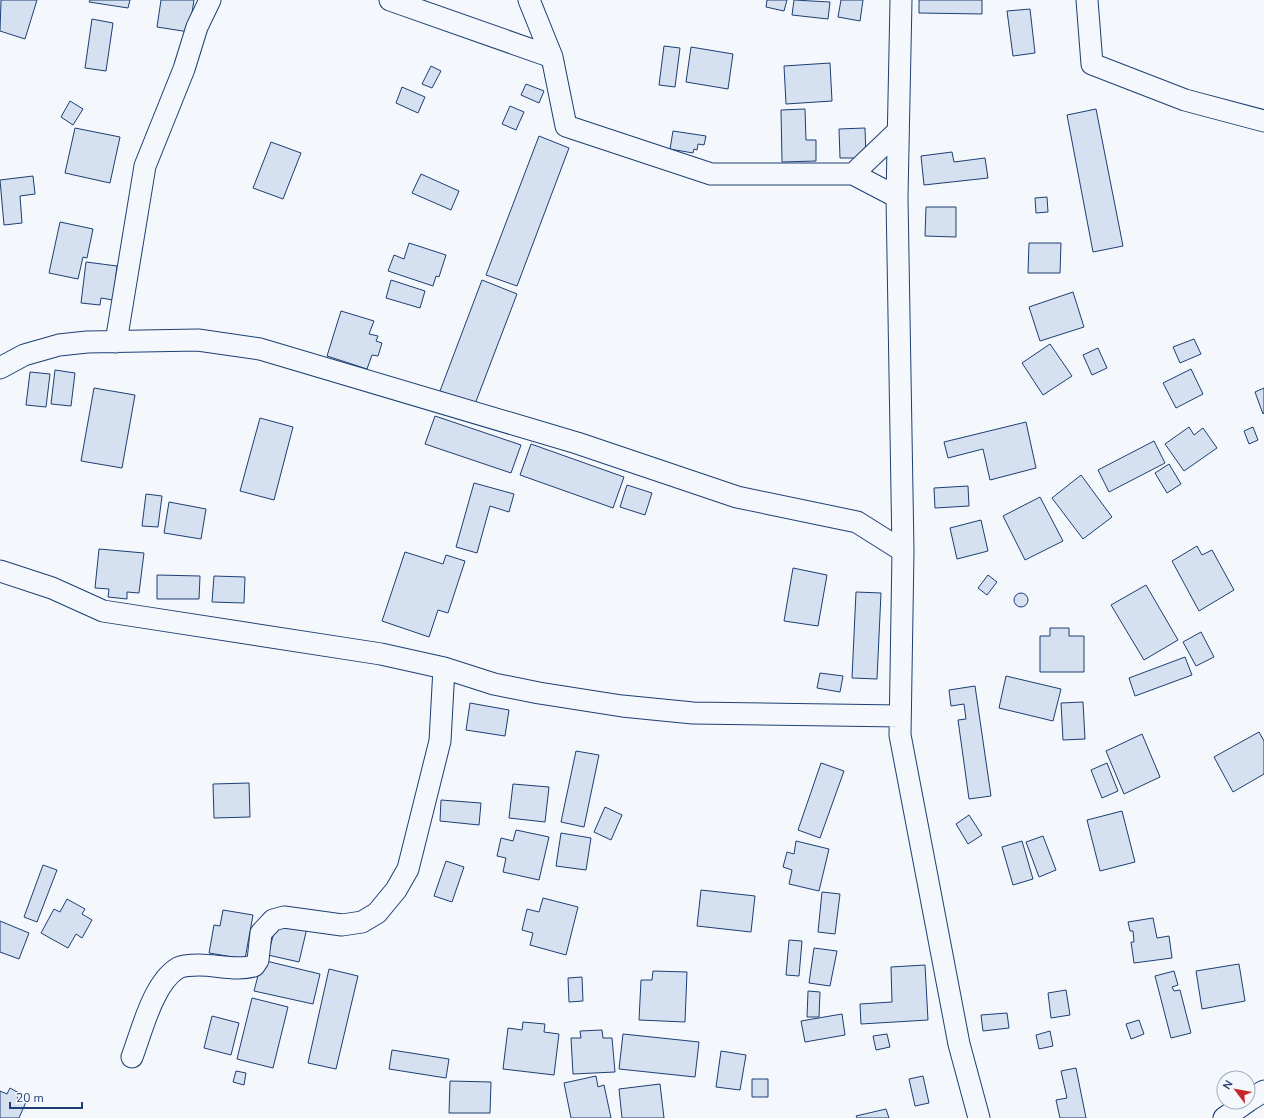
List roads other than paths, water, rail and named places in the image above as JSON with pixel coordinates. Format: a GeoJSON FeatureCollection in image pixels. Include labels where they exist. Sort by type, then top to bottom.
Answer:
{"type":"FeatureCollection","features":[{"type":"Feature","properties":{"kind":"street"},"geometry":{"type":"LineString","coordinates":[[116,342],[145,166],[184,68],[197,27],[210,0]]}},
{"type":"Feature","properties":{"kind":"street"},"geometry":{"type":"LineString","coordinates":[[390,0],[552,57]]}},
{"type":"Feature","properties":{"kind":"street"},"geometry":{"type":"LineString","coordinates":[[529,0],[552,57],[566,126],[711,174],[853,174],[896,197]]}},
{"type":"Feature","properties":{"kind":"street"},"geometry":{"type":"LineString","coordinates":[[901,0],[896,197],[903,551],[900,735],[959,1044],[979,1118]]}},
{"type":"Feature","properties":{"kind":"street"},"geometry":{"type":"LineString","coordinates":[[1087,0],[1092,64],[1186,100],[1264,121]]}},
{"type":"Feature","properties":{"kind":"street"},"geometry":{"type":"LineString","coordinates":[[853,174],[898,131]]}},
{"type":"Feature","properties":{"kind":"street"},"geometry":{"type":"LineString","coordinates":[[0,368],[24,355],[59,345],[87,342],[198,340],[260,348],[577,443],[737,497],[857,522],[903,551]]}},
{"type":"Feature","properties":{"kind":"street"},"geometry":{"type":"LineString","coordinates":[[0,571],[59,591],[103,611],[380,654],[444,668],[494,684],[622,706],[693,713],[900,716]]}},
{"type":"Feature","properties":{"kind":"street"},"geometry":{"type":"LineString","coordinates":[[132,1057],[155,996],[169,976],[178,968],[188,965],[247,968],[254,966],[258,960],[261,933],[273,920],[284,917],[342,925],[362,922],[377,913],[396,890],[408,869],[440,741],[444,668]]}},
{"type":"Feature","properties":{"kind":"street"},"geometry":{"type":"LineString","coordinates":[[1224,1118],[1236,1110]]}}]}
